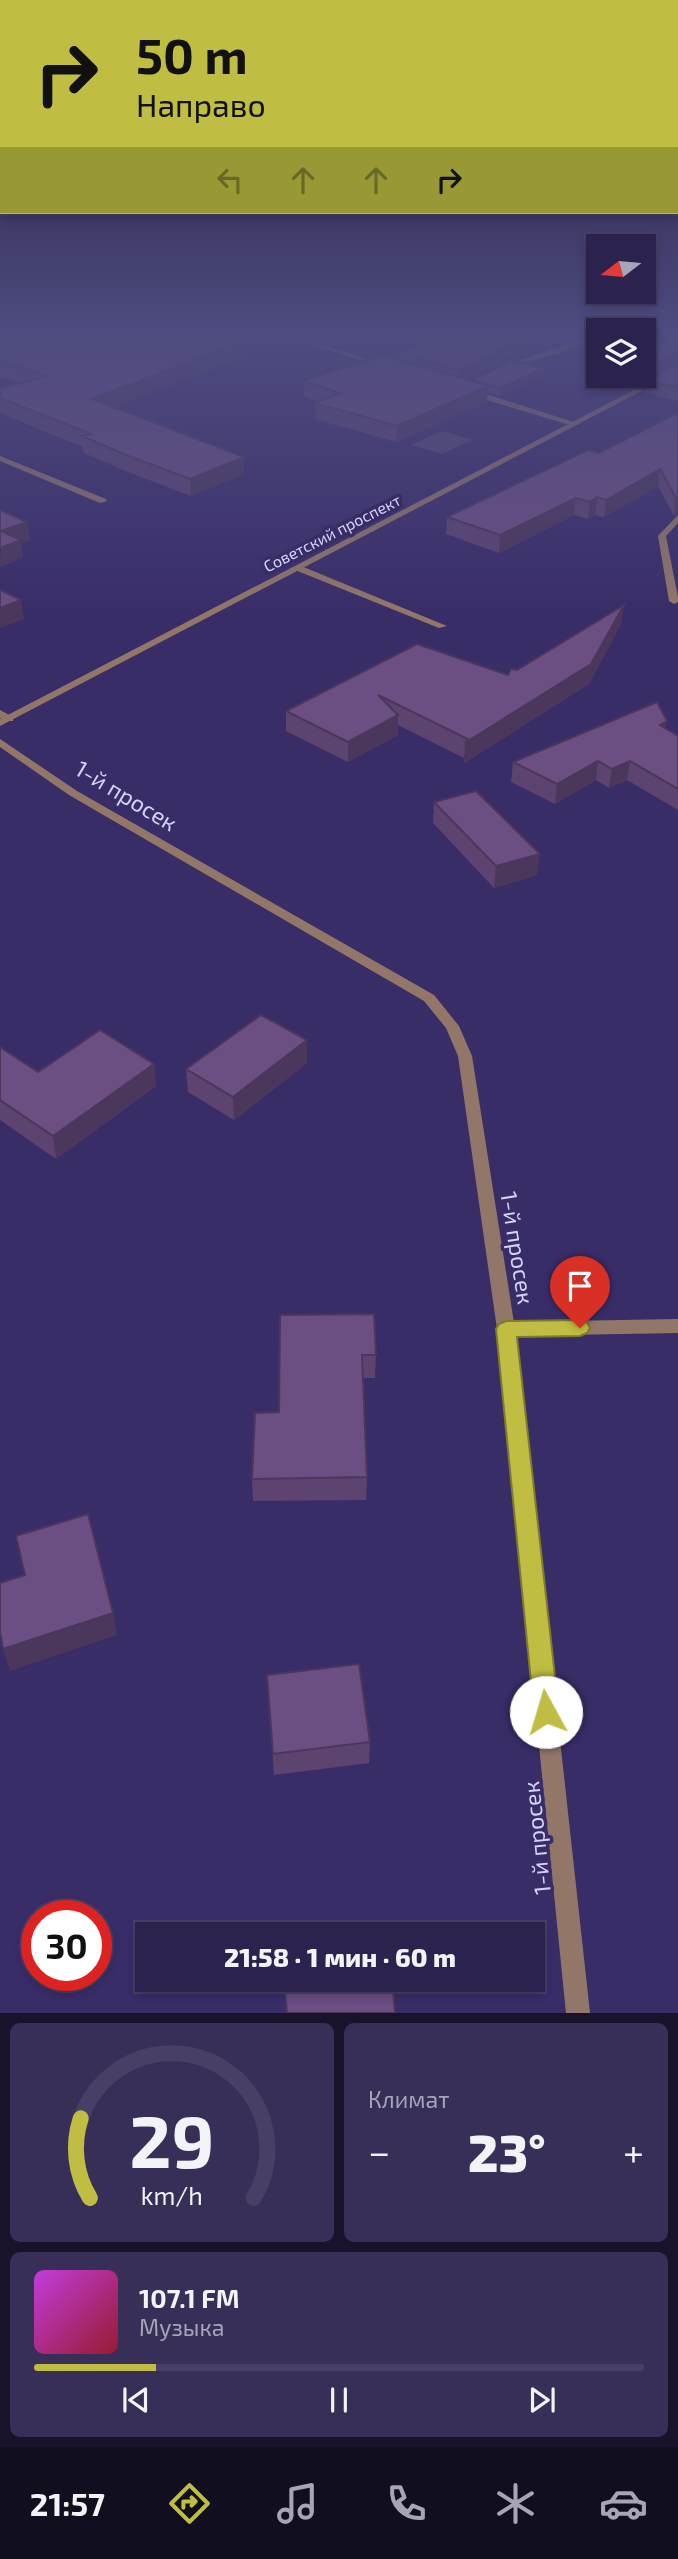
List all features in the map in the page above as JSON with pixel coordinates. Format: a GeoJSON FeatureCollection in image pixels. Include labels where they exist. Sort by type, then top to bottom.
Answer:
{"type":"FeatureCollection","features":[{"type":"Feature","properties":{"kind":"street","name":"Советский проспект"},"geometry":{"type":"LineString","coordinates":[[3,718],[568,428]]}},
{"type":"Feature","properties":{"kind":"street"},"geometry":{"type":"LineString","coordinates":[[0,458],[103,500]]}},
{"type":"Feature","properties":{"kind":"street"},"geometry":{"type":"LineString","coordinates":[[674,601],[662,536],[678,518]]}},
{"type":"Feature","properties":{"kind":"street"},"geometry":{"type":"LineString","coordinates":[[298,568],[442,626]]}},
{"type":"Feature","properties":{"kind":"street","name":"1-й просек"},"geometry":{"type":"LineString","coordinates":[[0,742],[73,793],[429,998],[452,1026],[465,1056],[506,1329],[578,2013]]}},
{"type":"Feature","properties":{"kind":"street"},"geometry":{"type":"LineString","coordinates":[[506,1329],[678,1326]]}},
{"type":"Feature","properties":{"kind":"shaded area"},"geometry":{"type":"Polygon","coordinates":[[[442,431],[472,440],[442,454],[411,445],[442,431]]]}},
{"type":"Feature","properties":{"kind":"building"},"geometry":{"type":"Polygon","coordinates":[[[76,428],[168,428],[244,457],[190,479],[82,436],[91,434],[76,428]]]}},
{"type":"Feature","properties":{"kind":"building"},"geometry":{"type":"Polygon","coordinates":[[[648,428],[678,428],[678,498],[660,469],[606,500],[597,497],[590,502],[576,498],[500,535],[447,517],[588,450],[599,453],[648,428]]]}},
{"type":"Feature","properties":{"kind":"building"},"geometry":{"type":"Polygon","coordinates":[[[0,510],[27,522],[1,531],[21,540],[0,548],[0,510]]]}},
{"type":"Feature","properties":{"kind":"building"},"geometry":{"type":"Polygon","coordinates":[[[0,590],[21,600],[0,608],[0,590]]]}},
{"type":"Feature","properties":{"kind":"building"},"geometry":{"type":"Polygon","coordinates":[[[624,605],[591,664],[465,743],[468,739],[378,695],[398,715],[348,742],[286,711],[417,644],[508,675],[511,669],[517,670],[624,605]]]}},
{"type":"Feature","properties":{"kind":"building"},"geometry":{"type":"Polygon","coordinates":[[[657,702],[667,721],[660,725],[678,736],[678,789],[630,761],[612,769],[598,761],[557,784],[513,762],[657,702]]]}},
{"type":"Feature","properties":{"kind":"building"},"geometry":{"type":"Polygon","coordinates":[[[476,791],[540,854],[496,866],[434,802],[476,791]]]}},
{"type":"Feature","properties":{"kind":"building"},"geometry":{"type":"Polygon","coordinates":[[[261,1015],[307,1040],[233,1097],[186,1069],[261,1015]]]}},
{"type":"Feature","properties":{"kind":"building"},"geometry":{"type":"Polygon","coordinates":[[[100,1030],[154,1064],[53,1136],[0,1100],[0,1047],[38,1072],[100,1030]]]}},
{"type":"Feature","properties":{"kind":"building"},"geometry":{"type":"Polygon","coordinates":[[[374,1314],[376,1355],[362,1355],[367,1477],[252,1479],[255,1413],[279,1412],[280,1315],[374,1314]]]}},
{"type":"Feature","properties":{"kind":"building"},"geometry":{"type":"Polygon","coordinates":[[[88,1514],[113,1613],[3,1649],[0,1631],[0,1583],[25,1575],[16,1536],[88,1514]]]}},
{"type":"Feature","properties":{"kind":"building"},"geometry":{"type":"Polygon","coordinates":[[[359,1664],[370,1742],[273,1754],[267,1675],[359,1664]]]}},
{"type":"Feature","properties":{"kind":"building"},"geometry":{"type":"Polygon","coordinates":[[[285,1992],[393,1992],[395,2013],[287,2013],[285,1992]]]}},
{"type":"Feature","properties":{"kind":"route"},"geometry":{"type":"LineString","coordinates":[[546,1712],[506,1329],[580,1328]]}}]}
